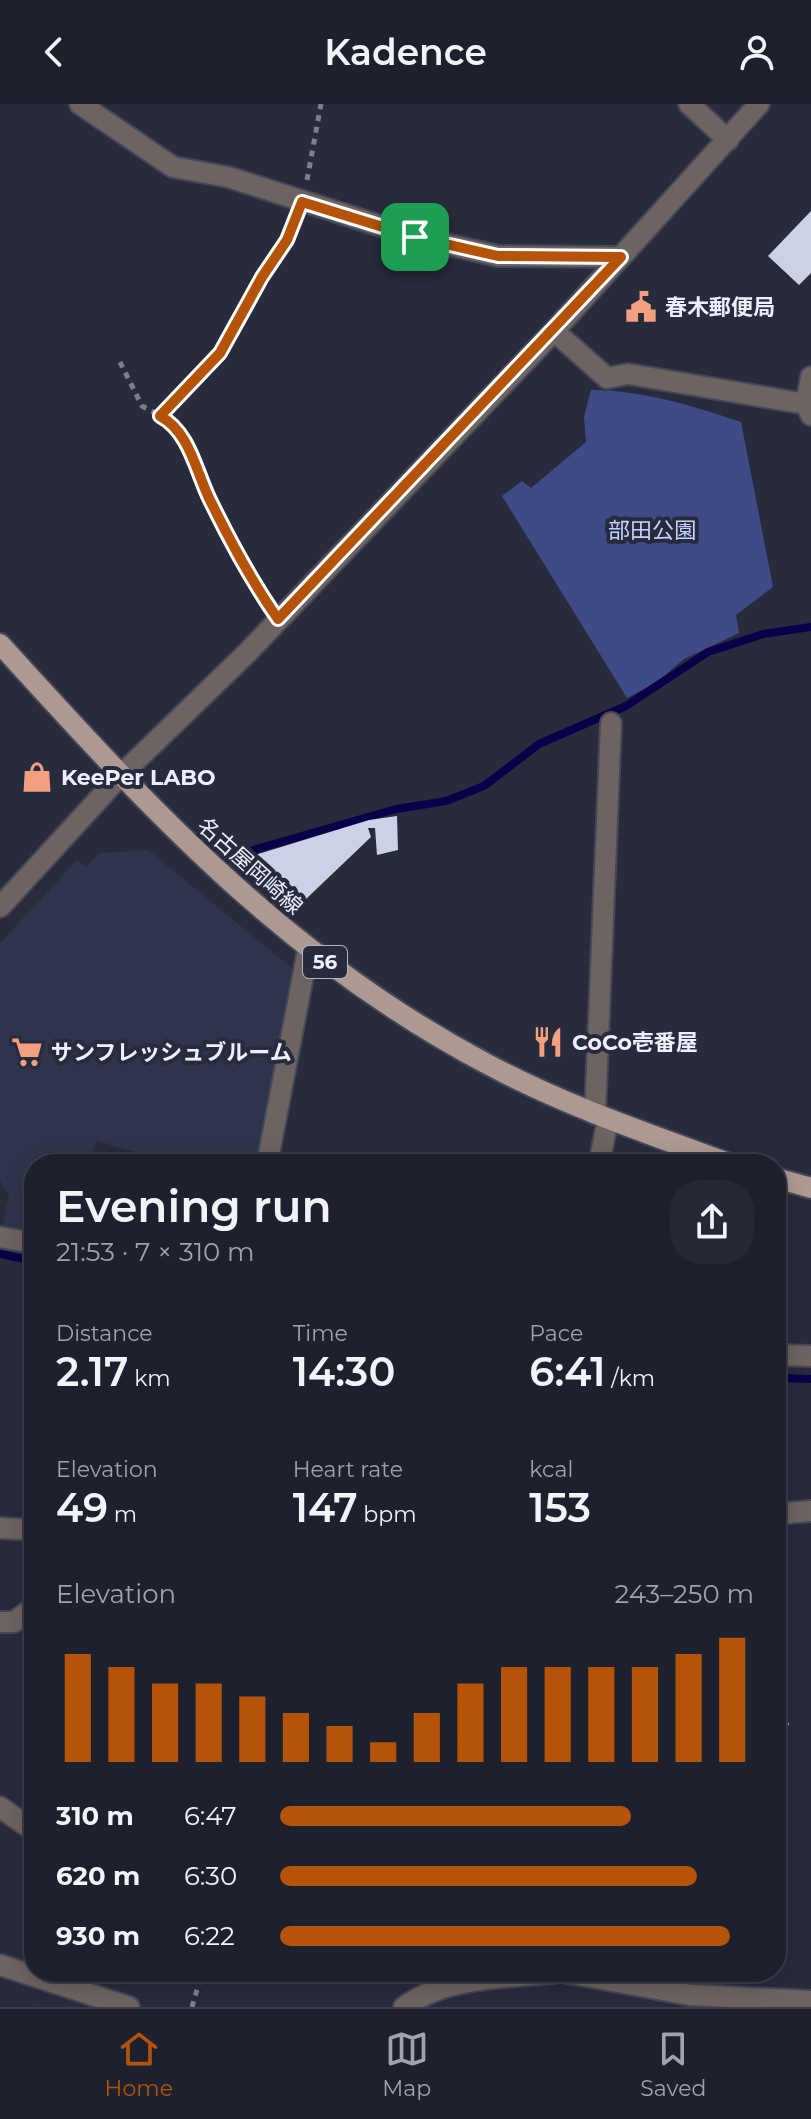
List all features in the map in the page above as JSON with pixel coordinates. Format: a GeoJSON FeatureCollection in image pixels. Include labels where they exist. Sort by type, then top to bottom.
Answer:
{"type":"FeatureCollection","features":[{"type":"Feature","properties":{"kind":"main road","name":"名古屋岡崎線"},"geometry":{"type":"LineString","coordinates":[[0,644],[120,776],[207,864],[308,950],[403,1015],[490,1066],[601,1116],[704,1154]]}},
{"type":"Feature","properties":{"kind":"main road"},"geometry":{"type":"LineString","coordinates":[[786,1181],[811,1188]]}},
{"type":"Feature","properties":{"kind":"street"},"geometry":{"type":"LineString","coordinates":[[80,104],[173,167],[228,177],[415,237],[498,256],[621,257]]}},
{"type":"Feature","properties":{"kind":"street"},"geometry":{"type":"LineString","coordinates":[[689,104],[728,140]]}},
{"type":"Feature","properties":{"kind":"street"},"geometry":{"type":"LineString","coordinates":[[0,907],[120,776],[278,619],[554,331],[759,104]]}},
{"type":"Feature","properties":{"kind":"street"},"geometry":{"type":"LineString","coordinates":[[554,331],[607,378],[628,374],[809,409],[811,377]]}},
{"type":"Feature","properties":{"kind":"street"},"geometry":{"type":"LineString","coordinates":[[599,1154],[611,723]]}},
{"type":"Feature","properties":{"kind":"street"},"geometry":{"type":"LineString","coordinates":[[269,1154],[308,950]]}},
{"type":"Feature","properties":{"kind":"street"},"geometry":{"type":"LineString","coordinates":[[0,1237],[24,1241]]}},
{"type":"Feature","properties":{"kind":"street"},"geometry":{"type":"LineString","coordinates":[[786,1355],[811,1356]]}},
{"type":"Feature","properties":{"kind":"street"},"geometry":{"type":"LineString","coordinates":[[786,1513],[811,1511]]}},
{"type":"Feature","properties":{"kind":"street"},"geometry":{"type":"LineString","coordinates":[[0,1528],[24,1529]]}},
{"type":"Feature","properties":{"kind":"street"},"geometry":{"type":"LineString","coordinates":[[0,1622],[14,1622],[24,1614]]}},
{"type":"Feature","properties":{"kind":"street"},"geometry":{"type":"LineString","coordinates":[[0,1807],[24,1824]]}},
{"type":"Feature","properties":{"kind":"street"},"geometry":{"type":"LineString","coordinates":[[0,1965],[24,1973]]}},
{"type":"Feature","properties":{"kind":"street"},"geometry":{"type":"LineString","coordinates":[[52,1982],[129,2007]]}},
{"type":"Feature","properties":{"kind":"street"},"geometry":{"type":"LineString","coordinates":[[404,2007],[421,1995],[474,1982]]}},
{"type":"Feature","properties":{"kind":"street"},"geometry":{"type":"LineString","coordinates":[[617,1982],[690,1995],[811,2001]]}},
{"type":"Feature","properties":{"kind":"path"},"geometry":{"type":"LineString","coordinates":[[160,416],[220,353],[262,277],[287,240],[302,202],[321,104]]}},
{"type":"Feature","properties":{"kind":"path"},"geometry":{"type":"LineString","coordinates":[[120,362],[142,406],[169,420],[187,445],[208,498],[278,619]]}},
{"type":"Feature","properties":{"kind":"path"},"geometry":{"type":"LineString","coordinates":[[192,2007],[199,1982]]}},
{"type":"Feature","properties":{"kind":"shaded area"},"geometry":{"type":"Polygon","coordinates":[[[148,850],[299,974],[263,1154],[142,1154],[96,1141],[93,1154],[24,1154],[24,1230],[3,1225],[9,1195],[0,1181],[0,943],[77,860],[86,866],[100,853],[148,850]]]}},
{"type":"Feature","properties":{"kind":"green space","name":"部田公園"},"geometry":{"type":"Polygon","coordinates":[[[591,390],[648,396],[741,422],[773,587],[736,615],[739,633],[684,659],[657,682],[627,698],[502,496],[522,481],[531,488],[586,442],[584,417],[591,390]]]}},
{"type":"Feature","properties":{"kind":"building"},"geometry":{"type":"Polygon","coordinates":[[[811,211],[811,273],[799,285],[768,256],[811,211]]]}},
{"type":"Feature","properties":{"kind":"building"},"geometry":{"type":"Polygon","coordinates":[[[397,816],[398,850],[377,855],[375,828],[368,828],[371,837],[306,899],[255,855],[369,820],[397,816]]]}},
{"type":"Feature","properties":{"kind":"waterway"},"geometry":{"type":"LineString","coordinates":[[253,850],[396,809],[446,801],[484,786],[539,744],[626,706],[708,652],[763,634],[811,627]]}},
{"type":"Feature","properties":{"kind":"waterway"},"geometry":{"type":"LineString","coordinates":[[0,1254],[24,1259]]}},
{"type":"Feature","properties":{"kind":"waterway"},"geometry":{"type":"LineString","coordinates":[[786,1378],[811,1379]]}},
{"type":"Feature","properties":{"kind":"place","name":"春木郵便局"},"geometry":{"type":"Point","coordinates":[641,307]}},
{"type":"Feature","properties":{"kind":"place","name":"KeePer LABO"},"geometry":{"type":"Point","coordinates":[37,777]}},
{"type":"Feature","properties":{"kind":"place","name":"CoCo壱番屋"},"geometry":{"type":"Point","coordinates":[548,1042]}},
{"type":"Feature","properties":{"kind":"place","name":"サンフレッシュブルーム"},"geometry":{"type":"Point","coordinates":[27,1052]}},
{"type":"Feature","properties":{"kind":"route"},"geometry":{"type":"LineString","coordinates":[[302,202],[415,237],[498,256],[621,257],[278,619],[208,498],[187,445],[169,420],[160,416],[220,353],[262,277],[287,240],[302,202]]}}]}
